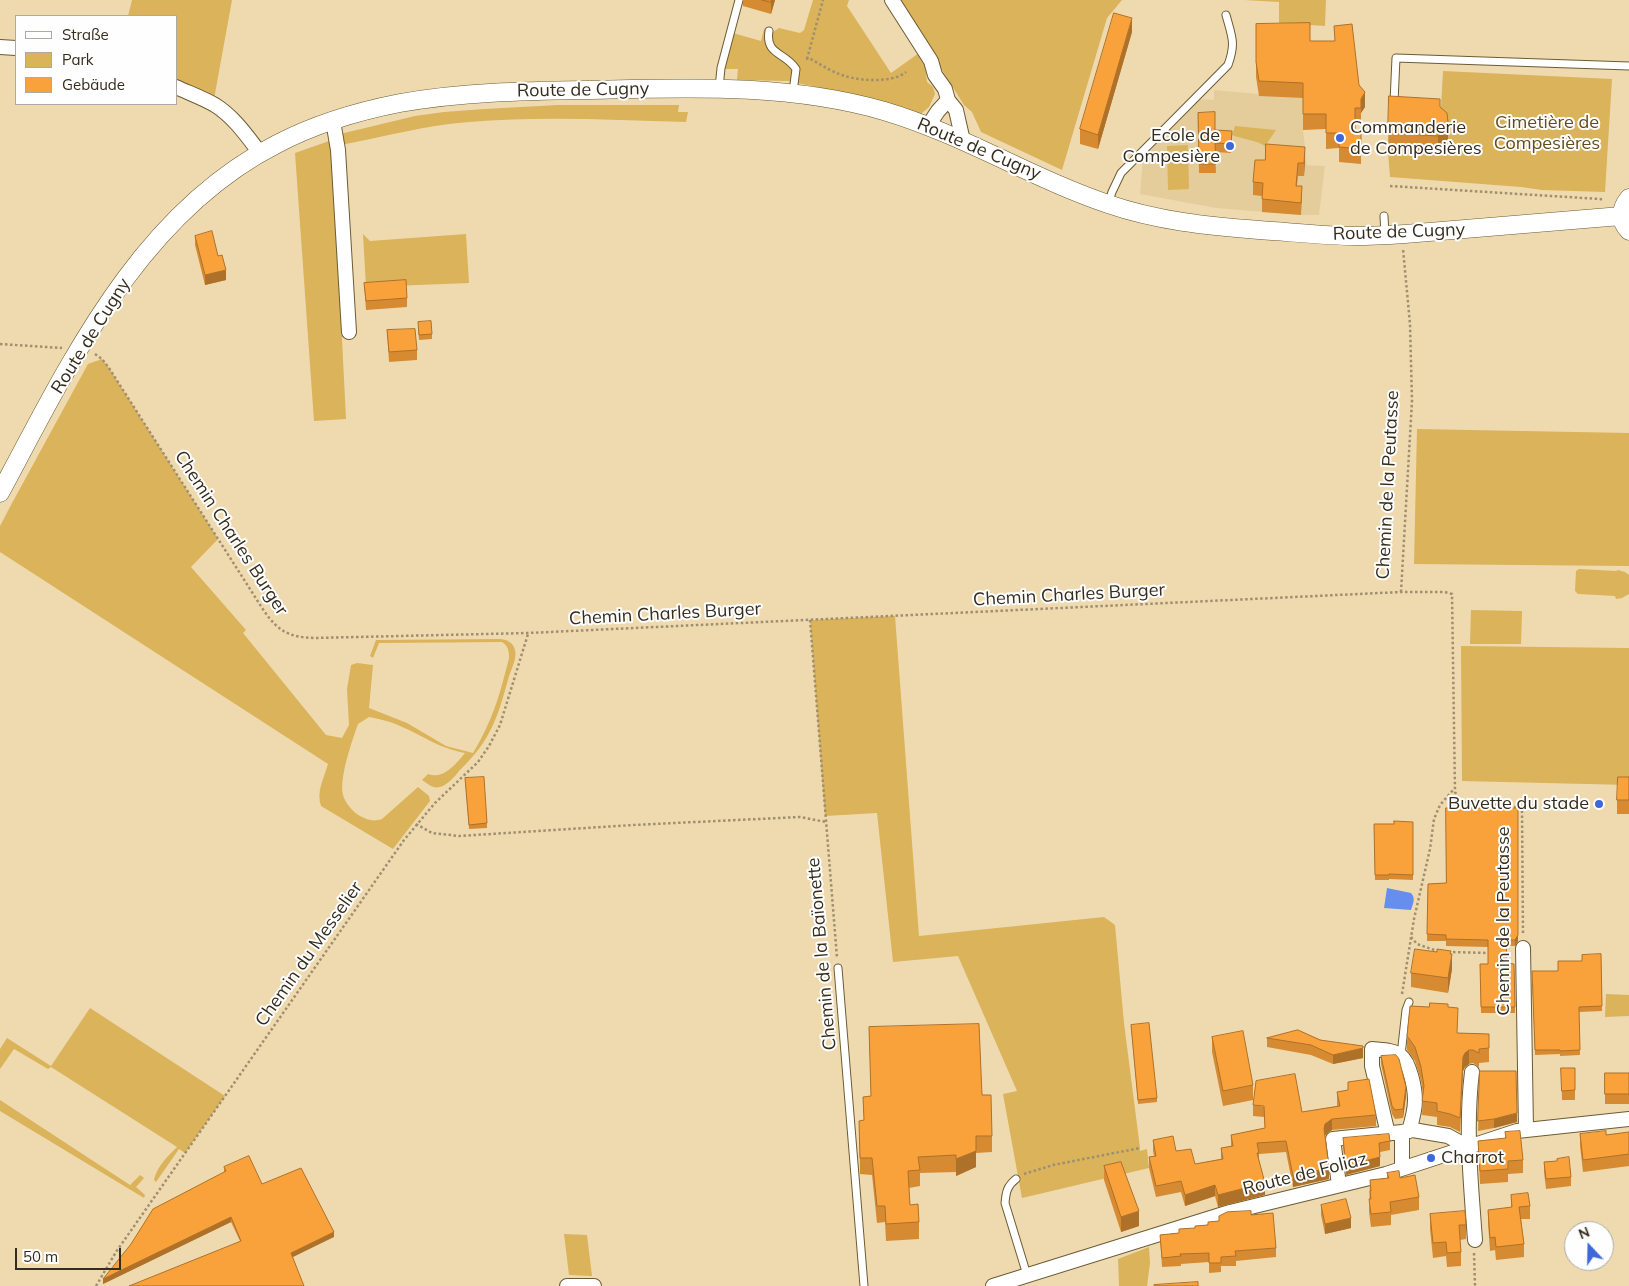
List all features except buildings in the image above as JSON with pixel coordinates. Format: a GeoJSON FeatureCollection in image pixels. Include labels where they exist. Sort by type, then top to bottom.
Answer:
{"type":"FeatureCollection","features":[{"type":"Feature","properties":{"kind":"street"},"geometry":{"type":"LineString","coordinates":[[892,0],[931,61],[935,75],[945,89],[948,100],[956,110],[963,140]]}},
{"type":"Feature","properties":{"kind":"street"},"geometry":{"type":"LineString","coordinates":[[0,47],[15,48]]}},
{"type":"Feature","properties":{"kind":"street"},"geometry":{"type":"LineString","coordinates":[[178,88],[216,106],[230,117],[260,153]]}},
{"type":"Feature","properties":{"kind":"street","name":"Route de Cugny"},"geometry":{"type":"LineString","coordinates":[[0,493],[79,348],[118,288],[161,235],[194,202],[260,153],[296,135],[334,121],[398,104],[473,94],[575,90],[762,90],[816,97],[878,109],[963,140],[1108,204],[1156,218],[1199,225],[1340,236],[1625,224]]}},
{"type":"Feature","properties":{"kind":"street"},"geometry":{"type":"LineString","coordinates":[[928,126],[948,100]]}},
{"type":"Feature","properties":{"kind":"street"},"geometry":{"type":"LineString","coordinates":[[334,121],[338,150],[349,332]]}},
{"type":"Feature","properties":{"kind":"street"},"geometry":{"type":"LineString","coordinates":[[1625,224],[1623,208],[1629,198]]}},
{"type":"Feature","properties":{"kind":"street","name":"Chemin de la Peutasse"},"geometry":{"type":"LineString","coordinates":[[1523,948],[1526,1128]]}},
{"type":"Feature","properties":{"kind":"street"},"geometry":{"type":"LineString","coordinates":[[1400,1132],[1415,1100],[1408,1070],[1401,1055],[1372,1048],[1372,1066],[1400,1132],[1402,1168]]}},
{"type":"Feature","properties":{"kind":"street"},"geometry":{"type":"LineString","coordinates":[[1472,1072],[1468,1147],[1475,1240]]}},
{"type":"Feature","properties":{"kind":"street","name":"Route de Foliaz"},"geometry":{"type":"LineString","coordinates":[[993,1286],[1230,1212],[1374,1177],[1526,1128],[1629,1119]]}},
{"type":"Feature","properties":{"kind":"street"},"geometry":{"type":"LineString","coordinates":[[1339,1185],[1333,1139],[1400,1132],[1448,1136],[1468,1147]]}},
{"type":"Feature","properties":{"kind":"street"},"geometry":{"type":"LineString","coordinates":[[567,1286],[594,1286]]}},
{"type":"Feature","properties":{"kind":"lane"},"geometry":{"type":"LineString","coordinates":[[719,89],[721,68],[739,0]]}},
{"type":"Feature","properties":{"kind":"lane"},"geometry":{"type":"LineString","coordinates":[[1108,204],[1122,173],[1228,65],[1233,50],[1232,37],[1226,15]]}},
{"type":"Feature","properties":{"kind":"lane"},"geometry":{"type":"LineString","coordinates":[[768,31],[767,40],[769,46],[794,66],[796,75],[793,94]]}},
{"type":"Feature","properties":{"kind":"lane"},"geometry":{"type":"LineString","coordinates":[[1394,102],[1396,58],[1629,66]]}},
{"type":"Feature","properties":{"kind":"lane"},"geometry":{"type":"LineString","coordinates":[[1384,216],[1385,235]]}},
{"type":"Feature","properties":{"kind":"lane","name":"Chemin de la Baïonette"},"geometry":{"type":"LineString","coordinates":[[838,968],[864,1286]]}},
{"type":"Feature","properties":{"kind":"lane"},"geometry":{"type":"LineString","coordinates":[[1401,1055],[1406,1010],[1409,1002]]}},
{"type":"Feature","properties":{"kind":"lane"},"geometry":{"type":"LineString","coordinates":[[1016,1179],[1010,1184],[1006,1192],[1005,1203],[1027,1275]]}},
{"type":"Feature","properties":{"kind":"path"},"geometry":{"type":"LineString","coordinates":[[806,59],[823,0]]}},
{"type":"Feature","properties":{"kind":"path"},"geometry":{"type":"LineString","coordinates":[[794,66],[809,58],[838,74],[858,79],[878,80],[900,77],[906,72]]}},
{"type":"Feature","properties":{"kind":"path"},"geometry":{"type":"LineString","coordinates":[[1390,186],[1603,200]]}},
{"type":"Feature","properties":{"kind":"path","name":"Chemin de la Peutasse"},"geometry":{"type":"LineString","coordinates":[[1403,249],[1410,324],[1412,401],[1401,592],[1445,592],[1452,594],[1455,788],[1460,801],[1522,809],[1523,948]]}},
{"type":"Feature","properties":{"kind":"path"},"geometry":{"type":"LineString","coordinates":[[0,344],[79,348]]}},
{"type":"Feature","properties":{"kind":"path","name":"Chemin Charles Burger"},"geometry":{"type":"LineString","coordinates":[[79,348],[102,359],[109,368],[264,611],[282,631],[293,636],[314,638],[528,633],[1401,592]]}},
{"type":"Feature","properties":{"kind":"path","name":"Chemin de la Baïonette"},"geometry":{"type":"LineString","coordinates":[[810,620],[838,968]]}},
{"type":"Feature","properties":{"kind":"path","name":"Chemin du Messelier"},"geometry":{"type":"LineString","coordinates":[[96,1286],[116,1252],[416,824],[478,762],[496,734],[528,633]]}},
{"type":"Feature","properties":{"kind":"path"},"geometry":{"type":"LineString","coordinates":[[1408,951],[1425,876],[1434,819],[1440,805],[1455,788]]}},
{"type":"Feature","properties":{"kind":"path"},"geometry":{"type":"LineString","coordinates":[[416,824],[432,833],[459,836],[800,817],[826,822]]}},
{"type":"Feature","properties":{"kind":"path"},"geometry":{"type":"LineString","coordinates":[[1411,937],[1418,944],[1438,952],[1495,954]]}},
{"type":"Feature","properties":{"kind":"path"},"geometry":{"type":"LineString","coordinates":[[1016,1179],[1037,1169],[1140,1148]]}},
{"type":"Feature","properties":{"kind":"path"},"geometry":{"type":"LineString","coordinates":[[1475,1240],[1475,1286]]}},
{"type":"Feature","properties":{"kind":"shaded area","name":"Ecole de Compesière"},"geometry":{"type":"Polygon","coordinates":[[[1214,90],[1303,98],[1303,130],[1307,165],[1325,166],[1319,215],[1216,208],[1140,194],[1143,158],[1200,99],[1214,100],[1214,90]]]}},
{"type":"Feature","properties":{"kind":"green space"},"geometry":{"type":"Polygon","coordinates":[[[132,0],[232,0],[214,99],[178,83],[178,15],[128,15],[132,0]]]}},
{"type":"Feature","properties":{"kind":"green space"},"geometry":{"type":"Polygon","coordinates":[[[813,0],[849,0],[847,6],[891,73],[919,53],[925,64],[927,82],[933,87],[935,94],[929,107],[922,113],[915,113],[862,97],[788,81],[737,80],[738,69],[725,69],[733,33],[761,41],[764,29],[773,32],[779,28],[800,33],[804,30],[813,0]]]}},
{"type":"Feature","properties":{"kind":"green space"},"geometry":{"type":"Polygon","coordinates":[[[898,0],[1122,0],[1107,18],[1062,170],[981,132],[972,112],[964,105],[898,0]]]}},
{"type":"Feature","properties":{"kind":"green space"},"geometry":{"type":"Polygon","coordinates":[[[1244,0],[1326,0],[1325,26],[1279,23],[1279,2],[1244,0]]]}},
{"type":"Feature","properties":{"kind":"green space","name":"Cimetière de Compesières"},"geometry":{"type":"Polygon","coordinates":[[[1443,71],[1612,79],[1605,192],[1542,190],[1390,177],[1388,152],[1438,155],[1439,148],[1447,141],[1447,132],[1389,105],[1441,107],[1443,71]]]}},
{"type":"Feature","properties":{"kind":"green space"},"geometry":{"type":"Polygon","coordinates":[[[558,105],[679,105],[678,112],[688,112],[686,122],[550,119],[496,120],[453,124],[421,128],[341,145],[340,134],[415,116],[444,112],[558,105]]]}},
{"type":"Feature","properties":{"kind":"green space"},"geometry":{"type":"Polygon","coordinates":[[[1235,126],[1276,130],[1265,146],[1232,135],[1235,126]]]}},
{"type":"Feature","properties":{"kind":"green space"},"geometry":{"type":"Polygon","coordinates":[[[332,140],[346,419],[314,421],[295,153],[332,140]]]}},
{"type":"Feature","properties":{"kind":"green space"},"geometry":{"type":"Polygon","coordinates":[[[1188,145],[1189,189],[1168,190],[1167,146],[1188,145]]]}},
{"type":"Feature","properties":{"kind":"green space"},"geometry":{"type":"Polygon","coordinates":[[[363,234],[370,241],[466,234],[469,283],[366,287],[363,234]]]}},
{"type":"Feature","properties":{"kind":"green space"},"geometry":{"type":"Polygon","coordinates":[[[102,359],[218,539],[191,567],[246,630],[243,633],[326,735],[342,738],[349,725],[347,689],[351,665],[357,663],[373,665],[369,708],[407,723],[446,746],[473,753],[491,718],[509,658],[508,649],[502,642],[379,643],[373,658],[370,656],[376,640],[501,639],[513,645],[515,660],[492,727],[471,759],[443,786],[433,787],[422,780],[428,774],[439,775],[449,770],[465,753],[439,745],[384,720],[369,717],[358,724],[347,759],[342,788],[343,795],[352,810],[366,819],[379,820],[418,787],[429,796],[430,801],[393,849],[321,806],[320,790],[328,764],[0,552],[0,526],[11,505],[88,364],[102,359]]]}},
{"type":"Feature","properties":{"kind":"green space"},"geometry":{"type":"Polygon","coordinates":[[[1417,429],[1629,433],[1629,566],[1414,564],[1417,429]]]}},
{"type":"Feature","properties":{"kind":"green space"},"geometry":{"type":"Polygon","coordinates":[[[1579,569],[1618,570],[1625,572],[1629,575],[1629,594],[1616,599],[1615,596],[1578,594],[1575,591],[1576,571],[1579,569]]]}},
{"type":"Feature","properties":{"kind":"green space"},"geometry":{"type":"Polygon","coordinates":[[[1471,610],[1522,611],[1521,644],[1470,644],[1471,610]]]}},
{"type":"Feature","properties":{"kind":"green space"},"geometry":{"type":"Polygon","coordinates":[[[895,616],[919,936],[1104,917],[1115,925],[1124,1023],[1140,1151],[1147,1149],[1149,1168],[1022,1198],[1003,1094],[1017,1091],[958,956],[893,962],[877,813],[825,816],[810,620],[895,616]]]}},
{"type":"Feature","properties":{"kind":"green space"},"geometry":{"type":"Polygon","coordinates":[[[1461,646],[1629,648],[1629,785],[1462,781],[1461,646]]]}},
{"type":"Feature","properties":{"kind":"green space"},"geometry":{"type":"Polygon","coordinates":[[[1606,994],[1629,995],[1629,1016],[1605,1017],[1606,994]]]}},
{"type":"Feature","properties":{"kind":"green space"},"geometry":{"type":"Polygon","coordinates":[[[90,1008],[225,1096],[185,1153],[179,1149],[156,1182],[154,1180],[155,1175],[160,1166],[177,1147],[51,1067],[48,1069],[14,1049],[0,1069],[0,1049],[7,1038],[51,1066],[90,1008]]]}},
{"type":"Feature","properties":{"kind":"green space"},"geometry":{"type":"Polygon","coordinates":[[[0,1100],[130,1185],[140,1175],[144,1178],[136,1187],[145,1195],[144,1198],[0,1111],[0,1100]]]}},
{"type":"Feature","properties":{"kind":"green space"},"geometry":{"type":"Polygon","coordinates":[[[564,1234],[587,1235],[592,1276],[569,1275],[564,1234]]]}},
{"type":"Feature","properties":{"kind":"green space"},"geometry":{"type":"Polygon","coordinates":[[[1149,1247],[1150,1263],[1147,1286],[1119,1286],[1118,1259],[1149,1247]]]}},
{"type":"Feature","properties":{"kind":"water"},"geometry":{"type":"Polygon","coordinates":[[[1387,888],[1411,893],[1414,899],[1411,910],[1384,908],[1387,888]]]}},
{"type":"Feature","properties":{"kind":"place","name":"Commanderie de Compesières"},"geometry":{"type":"Point","coordinates":[1340,138]}},
{"type":"Feature","properties":{"kind":"place","name":"Ecole de Compesière"},"geometry":{"type":"Point","coordinates":[1230,146]}},
{"type":"Feature","properties":{"kind":"place","name":"Buvette du stade"},"geometry":{"type":"Point","coordinates":[1599,804]}},
{"type":"Feature","properties":{"kind":"place","name":"Charrot"},"geometry":{"type":"Point","coordinates":[1431,1158]}}]}
